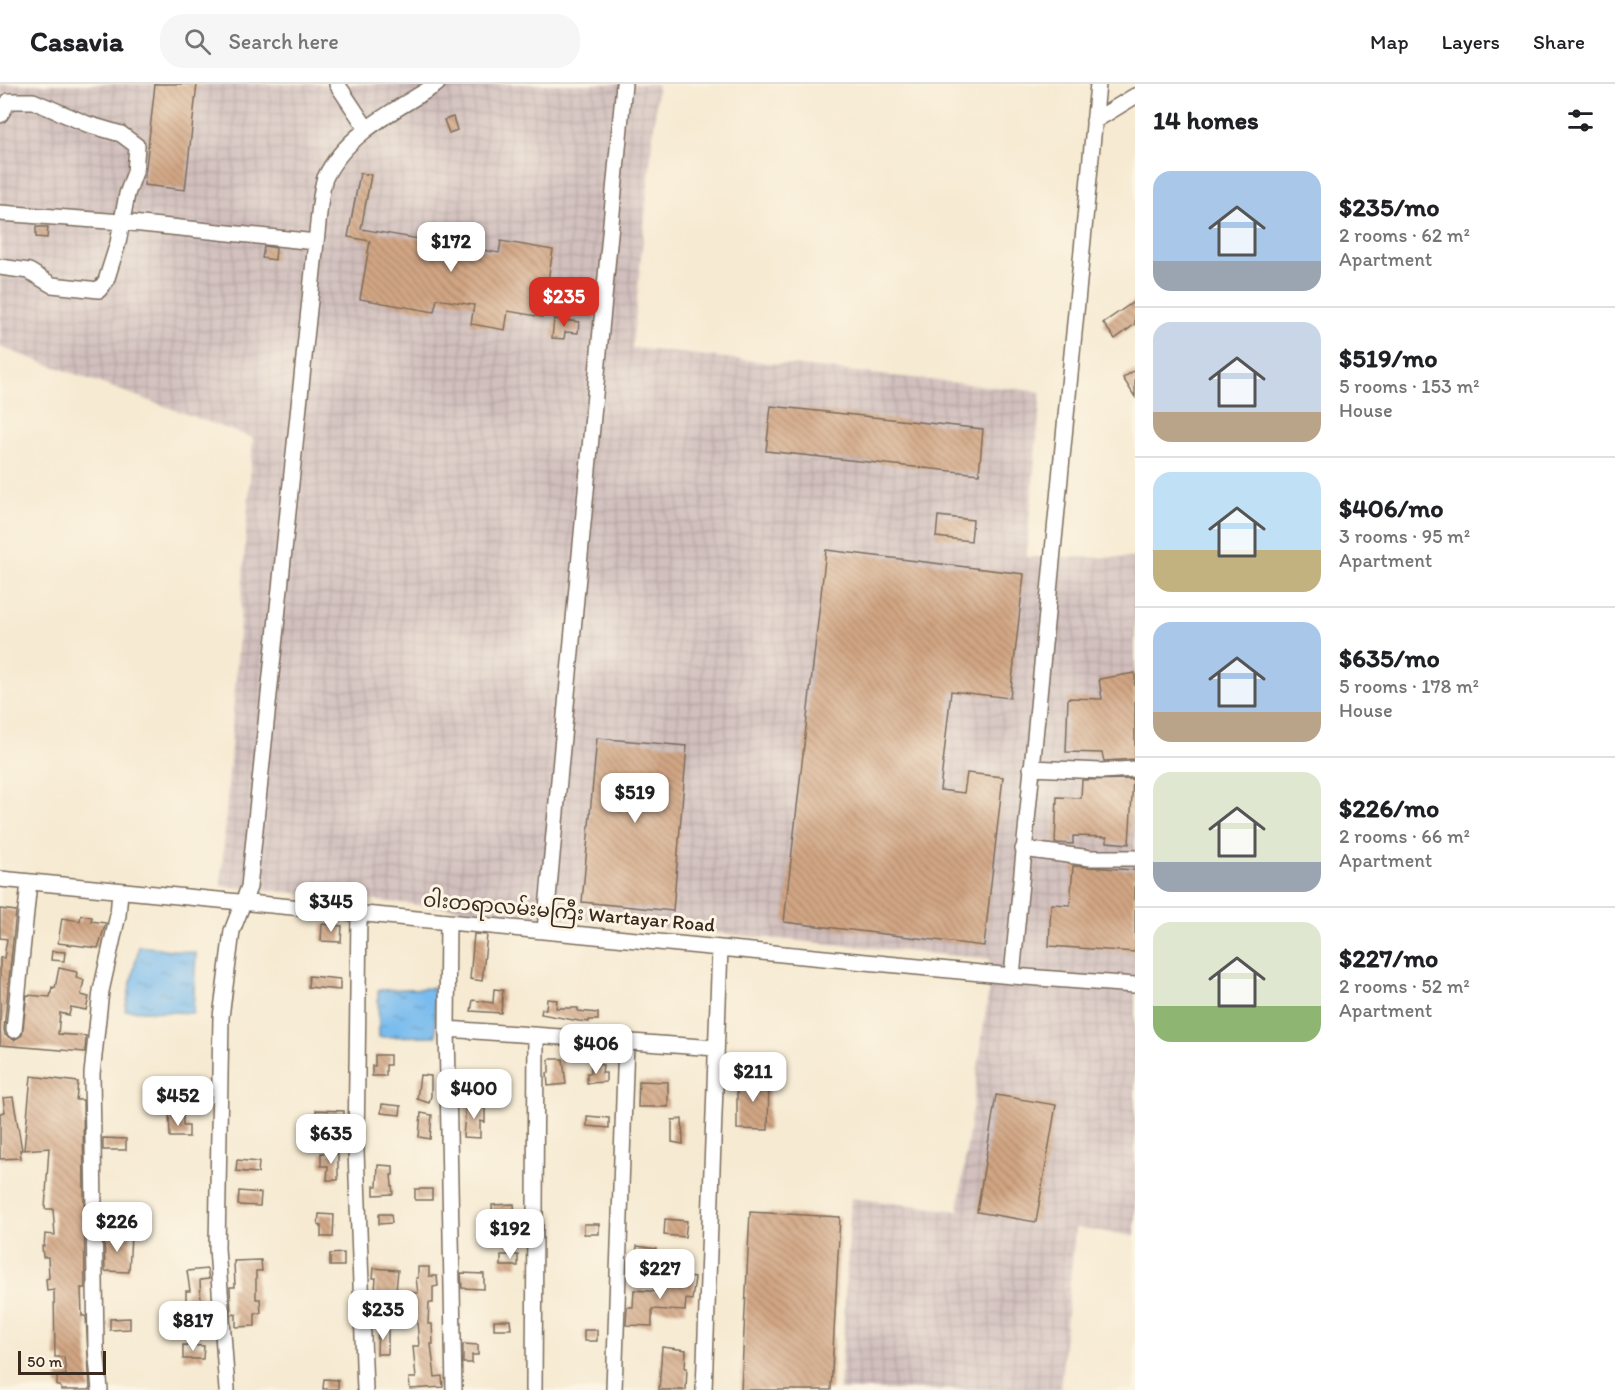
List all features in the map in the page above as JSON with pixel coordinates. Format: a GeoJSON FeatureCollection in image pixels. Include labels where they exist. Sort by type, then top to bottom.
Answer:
{"type":"FeatureCollection","features":[{"type":"Feature","properties":{"kind":"street"},"geometry":{"type":"LineString","coordinates":[[337,84],[367,129]]}},
{"type":"Feature","properties":{"kind":"street"},"geometry":{"type":"LineString","coordinates":[[226,1390],[217,1248],[221,1017],[232,931],[249,887],[251,875],[316,242],[325,179],[346,148],[367,129],[437,84]]}},
{"type":"Feature","properties":{"kind":"street"},"geometry":{"type":"LineString","coordinates":[[545,930],[624,84]]}},
{"type":"Feature","properties":{"kind":"street"},"geometry":{"type":"LineString","coordinates":[[1012,976],[1098,84]]}},
{"type":"Feature","properties":{"kind":"street"},"geometry":{"type":"LineString","coordinates":[[1094,121],[1135,96]]}},
{"type":"Feature","properties":{"kind":"street"},"geometry":{"type":"LineString","coordinates":[[0,115],[9,101],[33,101],[87,124],[122,134],[137,146],[135,172],[127,194],[118,243],[106,281],[99,290],[52,285],[28,271],[0,267]]}},
{"type":"Feature","properties":{"kind":"street"},"geometry":{"type":"LineString","coordinates":[[0,213],[122,222],[316,242]]}},
{"type":"Feature","properties":{"kind":"street"},"geometry":{"type":"LineString","coordinates":[[1031,768],[1101,771],[1135,769]]}},
{"type":"Feature","properties":{"kind":"street"},"geometry":{"type":"LineString","coordinates":[[1023,849],[1090,858],[1135,858]]}},
{"type":"Feature","properties":{"kind":"street","name":"ဝါးတရာလမ်းမကြီး Wartayar Road"},"geometry":{"type":"LineString","coordinates":[[0,879],[1012,976],[1135,985]]}},
{"type":"Feature","properties":{"kind":"street"},"geometry":{"type":"LineString","coordinates":[[14,1030],[29,882]]}},
{"type":"Feature","properties":{"kind":"street"},"geometry":{"type":"LineString","coordinates":[[100,1390],[96,1348],[92,1074],[101,991],[118,915],[120,892]]}},
{"type":"Feature","properties":{"kind":"street"},"geometry":{"type":"LineString","coordinates":[[359,913],[356,1151],[365,1390]]}},
{"type":"Feature","properties":{"kind":"street"},"geometry":{"type":"LineString","coordinates":[[448,922],[447,1029],[454,1390]]}},
{"type":"Feature","properties":{"kind":"street"},"geometry":{"type":"LineString","coordinates":[[704,1390],[720,948]]}},
{"type":"Feature","properties":{"kind":"street"},"geometry":{"type":"LineString","coordinates":[[447,1029],[716,1048]]}},
{"type":"Feature","properties":{"kind":"street"},"geometry":{"type":"LineString","coordinates":[[534,1390],[536,1035]]}},
{"type":"Feature","properties":{"kind":"street"},"geometry":{"type":"LineString","coordinates":[[614,1390],[626,1041]]}},
{"type":"Feature","properties":{"kind":"shaded area"},"geometry":{"type":"Polygon","coordinates":[[[0,84],[658,84],[632,348],[1041,392],[1026,557],[1135,558],[1135,1236],[1075,1228],[1060,1390],[840,1390],[851,1198],[958,1211],[988,996],[990,959],[221,886],[253,438],[0,347],[0,84]]]}},
{"type":"Feature","properties":{"kind":"water"},"geometry":{"type":"Polygon","coordinates":[[[139,946],[196,953],[193,1013],[125,1010],[139,946]]]}},
{"type":"Feature","properties":{"kind":"water"},"geometry":{"type":"Polygon","coordinates":[[[434,988],[436,1036],[379,1037],[378,990],[434,988]]]}},
{"type":"Feature","properties":{"kind":"building"},"geometry":{"type":"Polygon","coordinates":[[[155,84],[197,84],[185,190],[144,185],[155,84]]]}},
{"type":"Feature","properties":{"kind":"building"},"geometry":{"type":"Polygon","coordinates":[[[453,117],[457,130],[449,133],[444,120],[453,117]]]}},
{"type":"Feature","properties":{"kind":"building"},"geometry":{"type":"Polygon","coordinates":[[[360,173],[371,175],[361,229],[499,253],[501,241],[553,250],[542,317],[508,311],[505,330],[471,324],[474,305],[437,299],[434,312],[360,299],[370,241],[348,237],[360,173]]]}},
{"type":"Feature","properties":{"kind":"building"},"geometry":{"type":"Polygon","coordinates":[[[36,227],[48,227],[47,238],[36,237],[36,227]]]}},
{"type":"Feature","properties":{"kind":"building"},"geometry":{"type":"Polygon","coordinates":[[[264,246],[276,248],[275,260],[262,258],[264,246]]]}},
{"type":"Feature","properties":{"kind":"building"},"geometry":{"type":"Polygon","coordinates":[[[1135,301],[1135,324],[1115,339],[1103,323],[1135,301]]]}},
{"type":"Feature","properties":{"kind":"building"},"geometry":{"type":"Polygon","coordinates":[[[554,319],[579,322],[578,333],[565,332],[564,339],[552,338],[554,319]]]}},
{"type":"Feature","properties":{"kind":"building"},"geometry":{"type":"Polygon","coordinates":[[[1135,370],[1135,397],[1123,378],[1135,370]]]}},
{"type":"Feature","properties":{"kind":"building"},"geometry":{"type":"Polygon","coordinates":[[[771,406],[983,429],[979,474],[766,451],[771,406]]]}},
{"type":"Feature","properties":{"kind":"building"},"geometry":{"type":"Polygon","coordinates":[[[938,516],[973,520],[971,541],[936,537],[938,516]]]}},
{"type":"Feature","properties":{"kind":"building"},"geometry":{"type":"Polygon","coordinates":[[[826,550],[1024,574],[1010,698],[951,691],[940,790],[964,793],[967,773],[1003,777],[984,946],[784,922],[826,550]]]}},
{"type":"Feature","properties":{"kind":"building"},"geometry":{"type":"Polygon","coordinates":[[[1135,673],[1135,759],[1104,761],[1102,753],[1066,752],[1068,698],[1102,699],[1099,679],[1135,673]]]}},
{"type":"Feature","properties":{"kind":"building"},"geometry":{"type":"Polygon","coordinates":[[[597,738],[687,746],[673,911],[582,902],[597,738]]]}},
{"type":"Feature","properties":{"kind":"building"},"geometry":{"type":"Polygon","coordinates":[[[1133,779],[1129,844],[1107,842],[1107,837],[1073,836],[1073,844],[1055,843],[1057,797],[1081,798],[1082,780],[1133,779]]]}},
{"type":"Feature","properties":{"kind":"building"},"geometry":{"type":"Polygon","coordinates":[[[1073,866],[1135,870],[1135,952],[1049,946],[1051,904],[1070,905],[1073,866]]]}},
{"type":"Feature","properties":{"kind":"building"},"geometry":{"type":"Polygon","coordinates":[[[0,909],[16,911],[5,1035],[14,1040],[22,1035],[27,995],[50,997],[52,987],[55,988],[59,968],[77,972],[76,978],[84,980],[81,995],[89,997],[86,1010],[71,1007],[69,1015],[60,1013],[58,1034],[86,1036],[85,1052],[0,1045],[0,958],[4,958],[7,939],[0,938],[0,909]]]}},
{"type":"Feature","properties":{"kind":"building"},"geometry":{"type":"Polygon","coordinates":[[[81,915],[92,917],[91,921],[106,923],[98,948],[58,943],[62,918],[80,921],[81,915]]]}},
{"type":"Feature","properties":{"kind":"building"},"geometry":{"type":"Polygon","coordinates":[[[322,924],[342,926],[341,942],[321,941],[322,924]]]}},
{"type":"Feature","properties":{"kind":"building"},"geometry":{"type":"Polygon","coordinates":[[[474,934],[487,935],[482,981],[470,979],[474,934]]]}},
{"type":"Feature","properties":{"kind":"building"},"geometry":{"type":"Polygon","coordinates":[[[52,951],[65,952],[64,961],[51,960],[52,951]]]}},
{"type":"Feature","properties":{"kind":"building"},"geometry":{"type":"Polygon","coordinates":[[[309,976],[340,979],[340,990],[308,987],[309,976]]]}},
{"type":"Feature","properties":{"kind":"building"},"geometry":{"type":"Polygon","coordinates":[[[494,989],[503,990],[501,1013],[471,1011],[473,1000],[493,1003],[494,989]]]}},
{"type":"Feature","properties":{"kind":"building"},"geometry":{"type":"Polygon","coordinates":[[[547,999],[557,1000],[556,1008],[578,1008],[578,1011],[598,1013],[598,1020],[579,1021],[541,1014],[542,1009],[546,1009],[547,999]]]}},
{"type":"Feature","properties":{"kind":"building"},"geometry":{"type":"Polygon","coordinates":[[[375,1055],[390,1055],[390,1065],[386,1065],[386,1076],[372,1076],[375,1055]]]}},
{"type":"Feature","properties":{"kind":"building"},"geometry":{"type":"Polygon","coordinates":[[[549,1059],[563,1059],[566,1084],[548,1086],[549,1059]]]}},
{"type":"Feature","properties":{"kind":"building"},"geometry":{"type":"Polygon","coordinates":[[[591,1064],[603,1065],[602,1073],[606,1073],[606,1082],[587,1083],[587,1073],[591,1073],[591,1064]]]}},
{"type":"Feature","properties":{"kind":"building"},"geometry":{"type":"Polygon","coordinates":[[[420,1075],[431,1076],[429,1103],[417,1099],[420,1075]]]}},
{"type":"Feature","properties":{"kind":"building"},"geometry":{"type":"Polygon","coordinates":[[[31,1076],[78,1082],[76,1100],[83,1100],[85,1288],[81,1288],[82,1316],[86,1316],[90,1390],[61,1390],[60,1386],[57,1386],[57,1376],[66,1375],[64,1357],[55,1357],[54,1290],[47,1291],[48,1257],[43,1257],[42,1246],[44,1246],[45,1234],[55,1235],[53,1209],[45,1209],[49,1148],[24,1150],[31,1076]]]}},
{"type":"Feature","properties":{"kind":"building"},"geometry":{"type":"Polygon","coordinates":[[[737,1076],[769,1077],[768,1130],[737,1129],[737,1076]]]}},
{"type":"Feature","properties":{"kind":"building"},"geometry":{"type":"Polygon","coordinates":[[[639,1081],[668,1082],[668,1107],[638,1107],[639,1081]]]}},
{"type":"Feature","properties":{"kind":"building"},"geometry":{"type":"Polygon","coordinates":[[[996,1095],[1056,1105],[1036,1222],[977,1212],[996,1095]]]}},
{"type":"Feature","properties":{"kind":"building"},"geometry":{"type":"Polygon","coordinates":[[[13,1097],[22,1150],[20,1150],[21,1158],[0,1159],[0,1113],[5,1112],[3,1098],[13,1097]]]}},
{"type":"Feature","properties":{"kind":"building"},"geometry":{"type":"Polygon","coordinates":[[[466,1103],[485,1104],[485,1122],[480,1121],[480,1138],[463,1137],[466,1103]]]}},
{"type":"Feature","properties":{"kind":"building"},"geometry":{"type":"Polygon","coordinates":[[[382,1104],[401,1106],[400,1115],[381,1113],[382,1104]]]}},
{"type":"Feature","properties":{"kind":"building"},"geometry":{"type":"Polygon","coordinates":[[[316,1110],[344,1111],[343,1132],[315,1131],[316,1110]]]}},
{"type":"Feature","properties":{"kind":"building"},"geometry":{"type":"Polygon","coordinates":[[[421,1113],[432,1115],[430,1139],[419,1137],[421,1113]]]}},
{"type":"Feature","properties":{"kind":"building"},"geometry":{"type":"Polygon","coordinates":[[[169,1114],[183,1115],[183,1126],[189,1126],[189,1137],[170,1137],[169,1114]]]}},
{"type":"Feature","properties":{"kind":"building"},"geometry":{"type":"Polygon","coordinates":[[[587,1116],[609,1118],[609,1128],[587,1126],[587,1116]]]}},
{"type":"Feature","properties":{"kind":"building"},"geometry":{"type":"Polygon","coordinates":[[[682,1119],[683,1144],[672,1142],[672,1120],[682,1119]]]}},
{"type":"Feature","properties":{"kind":"building"},"geometry":{"type":"Polygon","coordinates":[[[103,1138],[126,1139],[126,1150],[103,1150],[103,1138]]]}},
{"type":"Feature","properties":{"kind":"building"},"geometry":{"type":"Polygon","coordinates":[[[321,1153],[338,1154],[338,1180],[327,1180],[328,1166],[321,1166],[321,1153]]]}},
{"type":"Feature","properties":{"kind":"building"},"geometry":{"type":"Polygon","coordinates":[[[237,1160],[259,1162],[258,1173],[236,1171],[237,1160]]]}},
{"type":"Feature","properties":{"kind":"building"},"geometry":{"type":"Polygon","coordinates":[[[378,1165],[393,1166],[393,1175],[391,1175],[393,1194],[374,1195],[378,1165]]]}},
{"type":"Feature","properties":{"kind":"building"},"geometry":{"type":"Polygon","coordinates":[[[415,1189],[432,1189],[432,1200],[415,1200],[415,1189]]]}},
{"type":"Feature","properties":{"kind":"building"},"geometry":{"type":"Polygon","coordinates":[[[239,1191],[261,1193],[260,1206],[238,1205],[239,1191]]]}},
{"type":"Feature","properties":{"kind":"building"},"geometry":{"type":"Polygon","coordinates":[[[514,1204],[515,1220],[493,1222],[492,1205],[514,1204]]]}},
{"type":"Feature","properties":{"kind":"building"},"geometry":{"type":"Polygon","coordinates":[[[750,1212],[840,1217],[831,1390],[741,1390],[750,1212]]]}},
{"type":"Feature","properties":{"kind":"building"},"geometry":{"type":"Polygon","coordinates":[[[319,1214],[334,1215],[333,1237],[321,1237],[321,1226],[318,1225],[319,1214]]]}},
{"type":"Feature","properties":{"kind":"building"},"geometry":{"type":"Polygon","coordinates":[[[379,1214],[391,1214],[392,1223],[379,1224],[379,1214]]]}},
{"type":"Feature","properties":{"kind":"building"},"geometry":{"type":"Polygon","coordinates":[[[665,1219],[687,1221],[685,1237],[664,1235],[665,1219]]]}},
{"type":"Feature","properties":{"kind":"building"},"geometry":{"type":"Polygon","coordinates":[[[584,1224],[599,1224],[599,1234],[584,1234],[584,1224]]]}},
{"type":"Feature","properties":{"kind":"building"},"geometry":{"type":"Polygon","coordinates":[[[104,1235],[131,1235],[129,1272],[105,1271],[104,1235]]]}},
{"type":"Feature","properties":{"kind":"building"},"geometry":{"type":"Polygon","coordinates":[[[637,1246],[656,1249],[655,1258],[636,1256],[637,1246]]]}},
{"type":"Feature","properties":{"kind":"building"},"geometry":{"type":"Polygon","coordinates":[[[344,1253],[344,1266],[330,1266],[330,1254],[344,1253]]]}},
{"type":"Feature","properties":{"kind":"building"},"geometry":{"type":"Polygon","coordinates":[[[501,1255],[518,1255],[518,1266],[501,1266],[501,1255]]]}},
{"type":"Feature","properties":{"kind":"building"},"geometry":{"type":"Polygon","coordinates":[[[261,1260],[262,1271],[256,1271],[256,1299],[260,1299],[261,1313],[255,1313],[255,1326],[236,1327],[236,1314],[231,1315],[230,1287],[235,1287],[234,1261],[261,1260]]]}},
{"type":"Feature","properties":{"kind":"building"},"geometry":{"type":"Polygon","coordinates":[[[418,1267],[429,1267],[429,1276],[437,1276],[438,1286],[433,1287],[433,1303],[429,1303],[428,1324],[432,1324],[433,1344],[431,1344],[435,1377],[442,1376],[443,1387],[410,1389],[409,1378],[416,1378],[413,1346],[419,1346],[417,1321],[413,1321],[413,1303],[374,1301],[376,1278],[373,1278],[374,1268],[398,1270],[396,1291],[418,1293],[416,1278],[418,1278],[418,1267]]]}},
{"type":"Feature","properties":{"kind":"building"},"geometry":{"type":"Polygon","coordinates":[[[207,1269],[209,1279],[200,1280],[202,1326],[177,1325],[177,1313],[186,1314],[186,1291],[190,1291],[187,1271],[207,1269]]]}},
{"type":"Feature","properties":{"kind":"building"},"geometry":{"type":"Polygon","coordinates":[[[461,1273],[484,1274],[484,1289],[462,1288],[461,1273]]]}},
{"type":"Feature","properties":{"kind":"building"},"geometry":{"type":"Polygon","coordinates":[[[666,1275],[695,1278],[692,1300],[686,1299],[685,1311],[652,1309],[652,1326],[626,1325],[627,1307],[633,1307],[634,1290],[663,1292],[666,1275]]]}},
{"type":"Feature","properties":{"kind":"building"},"geometry":{"type":"Polygon","coordinates":[[[130,1318],[130,1329],[110,1330],[110,1319],[130,1318]]]}},
{"type":"Feature","properties":{"kind":"building"},"geometry":{"type":"Polygon","coordinates":[[[494,1320],[510,1320],[511,1329],[494,1329],[494,1320]]]}},
{"type":"Feature","properties":{"kind":"building"},"geometry":{"type":"Polygon","coordinates":[[[378,1327],[388,1327],[388,1354],[377,1354],[378,1327]]]}},
{"type":"Feature","properties":{"kind":"building"},"geometry":{"type":"Polygon","coordinates":[[[584,1330],[597,1330],[597,1341],[584,1341],[584,1330]]]}},
{"type":"Feature","properties":{"kind":"building"},"geometry":{"type":"Polygon","coordinates":[[[463,1344],[478,1345],[478,1355],[472,1355],[472,1363],[463,1363],[463,1344]]]}},
{"type":"Feature","properties":{"kind":"building"},"geometry":{"type":"Polygon","coordinates":[[[183,1345],[204,1346],[203,1359],[183,1359],[183,1345]]]}},
{"type":"Feature","properties":{"kind":"building"},"geometry":{"type":"Polygon","coordinates":[[[662,1347],[686,1350],[686,1390],[659,1390],[662,1347]]]}},
{"type":"Feature","properties":{"kind":"building"},"geometry":{"type":"Polygon","coordinates":[[[324,1379],[338,1380],[338,1389],[323,1389],[324,1379]]]}}]}
